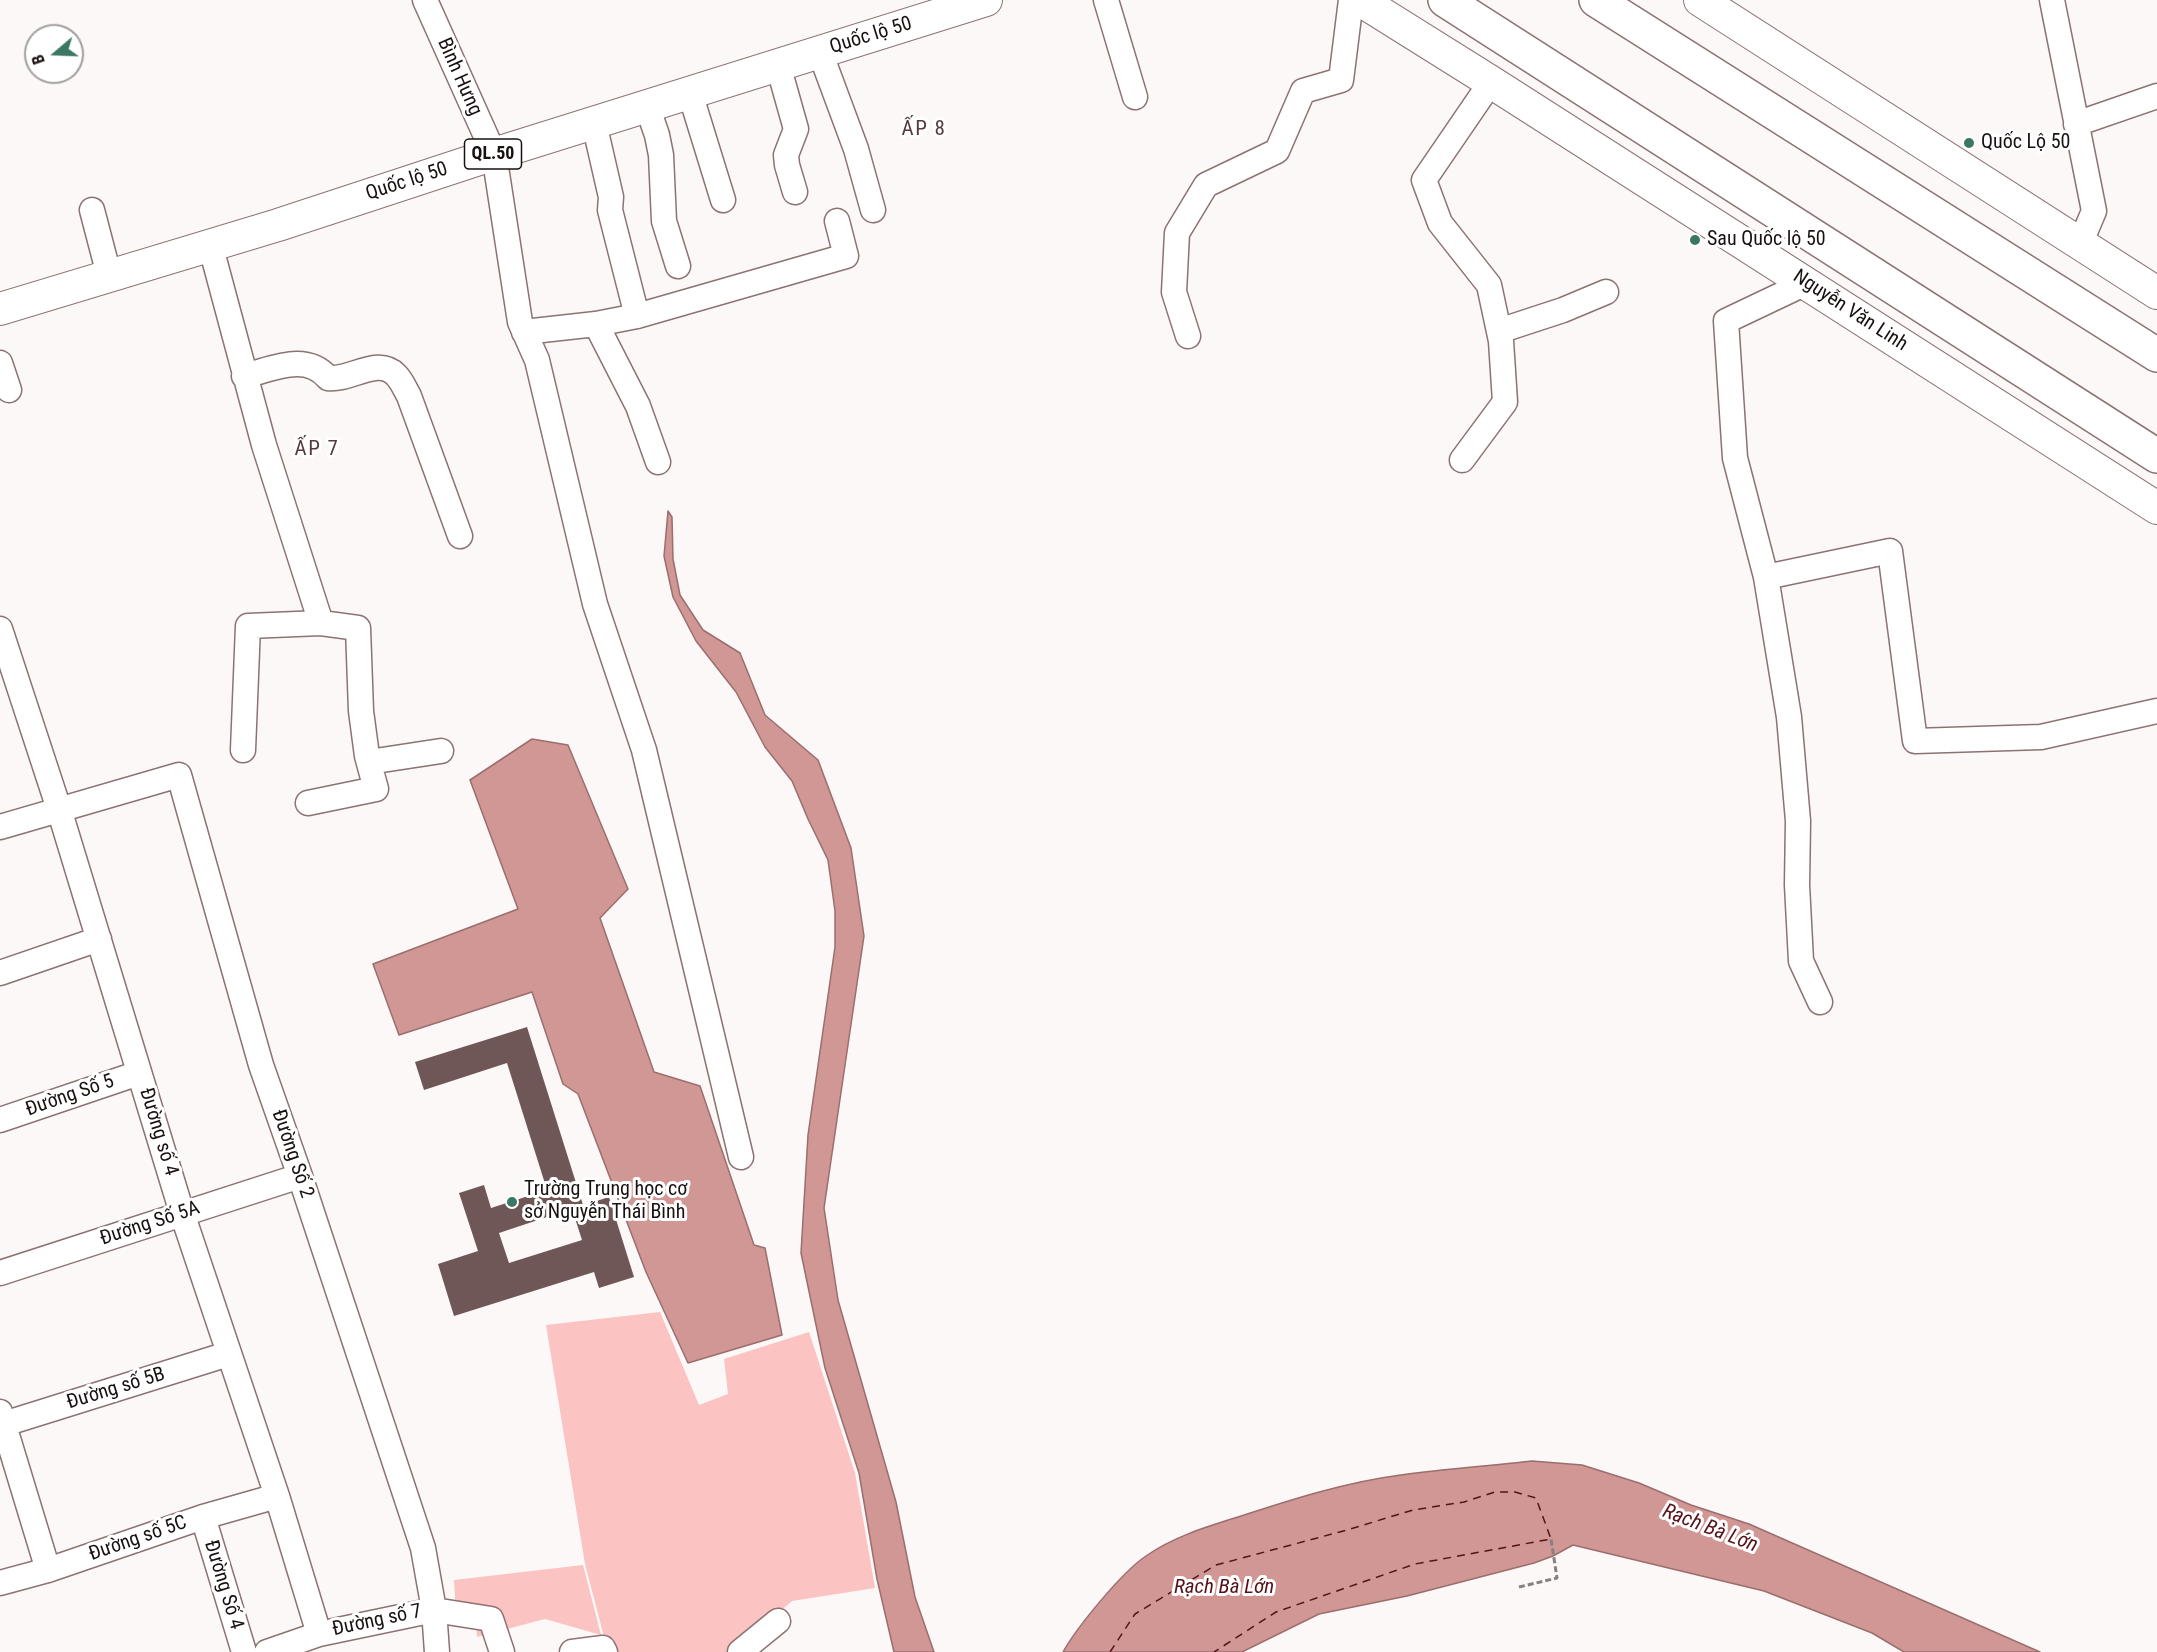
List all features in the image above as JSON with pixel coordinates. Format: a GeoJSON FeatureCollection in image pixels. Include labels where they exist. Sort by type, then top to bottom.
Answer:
{"type":"FeatureCollection","features":[{"type":"Feature","properties":{"kind":"highway"},"geometry":{"type":"LineString","coordinates":[[1445,0],[2157,456]]}},
{"type":"Feature","properties":{"kind":"highway"},"geometry":{"type":"LineString","coordinates":[[1596,0],[2157,355]]}},
{"type":"Feature","properties":{"kind":"main road","name":"Quốc lộ 50"},"geometry":{"type":"LineString","coordinates":[[0,309],[289,221],[494,154],[986,0]]}},
{"type":"Feature","properties":{"kind":"main road","name":"Nguyễn Văn Linh"},"geometry":{"type":"LineString","coordinates":[[1360,0],[1491,81],[2157,508]]}},
{"type":"Feature","properties":{"kind":"main road"},"geometry":{"type":"LineString","coordinates":[[1700,0],[2157,293]]}},
{"type":"Feature","properties":{"kind":"street","name":"Bình Hưng"},"geometry":{"type":"LineString","coordinates":[[424,0],[494,154],[519,322],[537,360],[596,604],[644,750],[741,1157]]}},
{"type":"Feature","properties":{"kind":"street"},"geometry":{"type":"LineString","coordinates":[[1106,0],[1135,97]]}},
{"type":"Feature","properties":{"kind":"street"},"geometry":{"type":"LineString","coordinates":[[1188,336],[1174,292],[1177,233],[1206,185],[1277,151],[1303,91],[1341,80],[1351,0]]}},
{"type":"Feature","properties":{"kind":"street"},"geometry":{"type":"LineString","coordinates":[[2052,0],[2094,211],[2080,244]]}},
{"type":"Feature","properties":{"kind":"street"},"geometry":{"type":"LineString","coordinates":[[820,52],[856,149],[873,210]]}},
{"type":"Feature","properties":{"kind":"street"},"geometry":{"type":"LineString","coordinates":[[778,65],[796,129],[786,155],[786,165],[795,192]]}},
{"type":"Feature","properties":{"kind":"street"},"geometry":{"type":"LineString","coordinates":[[1462,460],[1505,402],[1499,331],[1489,285],[1440,223],[1425,180],[1491,81]]}},
{"type":"Feature","properties":{"kind":"street"},"geometry":{"type":"LineString","coordinates":[[690,93],[723,200]]}},
{"type":"Feature","properties":{"kind":"street"},"geometry":{"type":"LineString","coordinates":[[2076,124],[2157,96]]}},
{"type":"Feature","properties":{"kind":"street"},"geometry":{"type":"LineString","coordinates":[[647,106],[661,155],[664,221],[678,267]]}},
{"type":"Feature","properties":{"kind":"street"},"geometry":{"type":"LineString","coordinates":[[594,123],[611,197],[610,210],[637,316]]}},
{"type":"Feature","properties":{"kind":"street"},"geometry":{"type":"LineString","coordinates":[[92,210],[110,275]]}},
{"type":"Feature","properties":{"kind":"street"},"geometry":{"type":"LineString","coordinates":[[524,332],[596,324],[637,316],[846,256],[837,221]]}},
{"type":"Feature","properties":{"kind":"street"},"geometry":{"type":"LineString","coordinates":[[210,244],[264,445],[321,623]]}},
{"type":"Feature","properties":{"kind":"street"},"geometry":{"type":"LineString","coordinates":[[1806,283],[1726,321],[1735,458],[1766,577],[1789,717],[1798,821],[1797,885],[1801,961],[1820,1002]]}},
{"type":"Feature","properties":{"kind":"street"},"geometry":{"type":"LineString","coordinates":[[1499,331],[1563,310],[1606,292]]}},
{"type":"Feature","properties":{"kind":"street"},"geometry":{"type":"LineString","coordinates":[[596,324],[638,406],[658,462]]}},
{"type":"Feature","properties":{"kind":"street"},"geometry":{"type":"LineString","coordinates":[[0,363],[9,390]]}},
{"type":"Feature","properties":{"kind":"street"},"geometry":{"type":"LineString","coordinates":[[244,376],[296,363],[310,364],[322,370],[328,378],[336,379],[376,367],[390,371],[397,376],[409,396],[460,536]]}},
{"type":"Feature","properties":{"kind":"street"},"geometry":{"type":"LineString","coordinates":[[1766,577],[1890,551],[1915,741],[2041,737],[2157,711]]}},
{"type":"Feature","properties":{"kind":"street"},"geometry":{"type":"LineString","coordinates":[[243,750],[248,626],[321,623],[358,628],[361,711],[376,789],[308,803]]}},
{"type":"Feature","properties":{"kind":"street","name":"Đường số 4"},"geometry":{"type":"LineString","coordinates":[[0,629],[59,809],[183,1213],[277,1496],[319,1634]]}},
{"type":"Feature","properties":{"kind":"street"},"geometry":{"type":"LineString","coordinates":[[369,762],[441,751]]}},
{"type":"Feature","properties":{"kind":"street","name":"Đường Số 2"},"geometry":{"type":"LineString","coordinates":[[59,809],[179,775],[261,1065],[423,1548],[434,1610],[436,1652]]}},
{"type":"Feature","properties":{"kind":"street"},"geometry":{"type":"LineString","coordinates":[[0,827],[59,809]]}},
{"type":"Feature","properties":{"kind":"street"},"geometry":{"type":"LineString","coordinates":[[0,973],[99,939]]}},
{"type":"Feature","properties":{"kind":"street","name":"Đường Số 5"},"geometry":{"type":"LineString","coordinates":[[0,1120],[140,1072]]}},
{"type":"Feature","properties":{"kind":"street","name":"Đường Số 5A"},"geometry":{"type":"LineString","coordinates":[[0,1273],[300,1176]]}},
{"type":"Feature","properties":{"kind":"street","name":"Đường số 5B"},"geometry":{"type":"LineString","coordinates":[[2,1418],[228,1354]]}},
{"type":"Feature","properties":{"kind":"street"},"geometry":{"type":"LineString","coordinates":[[2,1418],[48,1570]]}},
{"type":"Feature","properties":{"kind":"street","name":"Đường số 5C"},"geometry":{"type":"LineString","coordinates":[[0,1583],[48,1570],[203,1517],[277,1496]]}},
{"type":"Feature","properties":{"kind":"street","name":"Đường Số 4"},"geometry":{"type":"LineString","coordinates":[[203,1517],[244,1652]]}},
{"type":"Feature","properties":{"kind":"street","name":"Đường số 7"},"geometry":{"type":"LineString","coordinates":[[267,1652],[319,1634],[434,1610],[491,1619],[502,1652]]}},
{"type":"Feature","properties":{"kind":"street"},"geometry":{"type":"LineString","coordinates":[[740,1652],[778,1621]]}},
{"type":"Feature","properties":{"kind":"street"},"geometry":{"type":"LineString","coordinates":[[572,1652],[603,1648],[605,1652]]}},
{"type":"Feature","properties":{"kind":"path"},"geometry":{"type":"LineString","coordinates":[[1519,1587],[1557,1578],[1551,1539]]}},
{"type":"Feature","properties":{"kind":"shaded area"},"geometry":{"type":"Polygon","coordinates":[[[660,1312],[699,1405],[728,1394],[724,1359],[809,1332],[855,1473],[875,1588],[792,1601],[733,1652],[608,1652],[585,1564],[546,1325],[660,1312]]]}},
{"type":"Feature","properties":{"kind":"shaded area"},"geometry":{"type":"Polygon","coordinates":[[[583,1565],[601,1635],[545,1619],[477,1637],[476,1622],[456,1616],[454,1580],[583,1565]]]}},
{"type":"Feature","properties":{"kind":"water"},"geometry":{"type":"Polygon","coordinates":[[[668,511],[672,517],[673,559],[680,595],[703,630],[740,653],[765,715],[818,760],[851,848],[864,936],[824,1208],[838,1300],[896,1502],[915,1597],[934,1652],[894,1652],[877,1579],[859,1473],[825,1368],[801,1253],[808,1135],[835,947],[835,911],[828,860],[792,781],[765,747],[736,692],[696,641],[673,597],[664,556],[668,511]]]}},
{"type":"Feature","properties":{"kind":"water"},"geometry":{"type":"Polygon","coordinates":[[[532,739],[568,745],[628,889],[600,918],[654,1072],[700,1086],[754,1245],[765,1248],[782,1335],[688,1363],[646,1272],[578,1094],[563,1084],[532,992],[399,1035],[373,964],[518,909],[470,780],[532,739]]]}},
{"type":"Feature","properties":{"kind":"water","name":"Rạch Bà Lớn"},"geometry":{"type":"Polygon","coordinates":[[[1532,1461],[1582,1465],[1639,1483],[1691,1505],[1749,1524],[2040,1652],[1904,1652],[1872,1633],[1764,1591],[1573,1545],[1534,1563],[1407,1596],[1319,1614],[1242,1652],[1063,1652],[1078,1629],[1125,1574],[1156,1549],[1190,1533],[1298,1498],[1360,1482],[1417,1473],[1532,1461]]]}},
{"type":"Feature","properties":{"kind":"building"},"geometry":{"type":"Polygon","coordinates":[[[527,1027],[583,1205],[499,1233],[509,1263],[582,1240],[572,1209],[609,1197],[634,1277],[599,1288],[594,1272],[454,1316],[438,1264],[478,1251],[459,1193],[484,1185],[491,1208],[547,1190],[507,1063],[424,1090],[415,1062],[527,1027]]]}},
{"type":"Feature","properties":{"kind":"ferry route"},"geometry":{"type":"LineString","coordinates":[[1110,1652],[1135,1614],[1216,1565],[1413,1510],[1464,1502],[1495,1492],[1515,1492],[1536,1498],[1551,1539],[1415,1564],[1276,1612],[1214,1652]]}},
{"type":"Feature","properties":{"kind":"place","name":"Quốc Lộ 50"},"geometry":{"type":"Point","coordinates":[1969,143]}},
{"type":"Feature","properties":{"kind":"place","name":"Sau Quốc lộ 50"},"geometry":{"type":"Point","coordinates":[1695,240]}},
{"type":"Feature","properties":{"kind":"place","name":"Trường Trung học cơ sở Nguyễn Thái Bình"},"geometry":{"type":"Point","coordinates":[512,1202]}},
{"type":"Feature","properties":{"kind":"district","name":"ẤP 8"},"geometry":{"type":"Point","coordinates":[924,130]}},
{"type":"Feature","properties":{"kind":"district","name":"ẤP 7"},"geometry":{"type":"Point","coordinates":[317,450]}}]}
